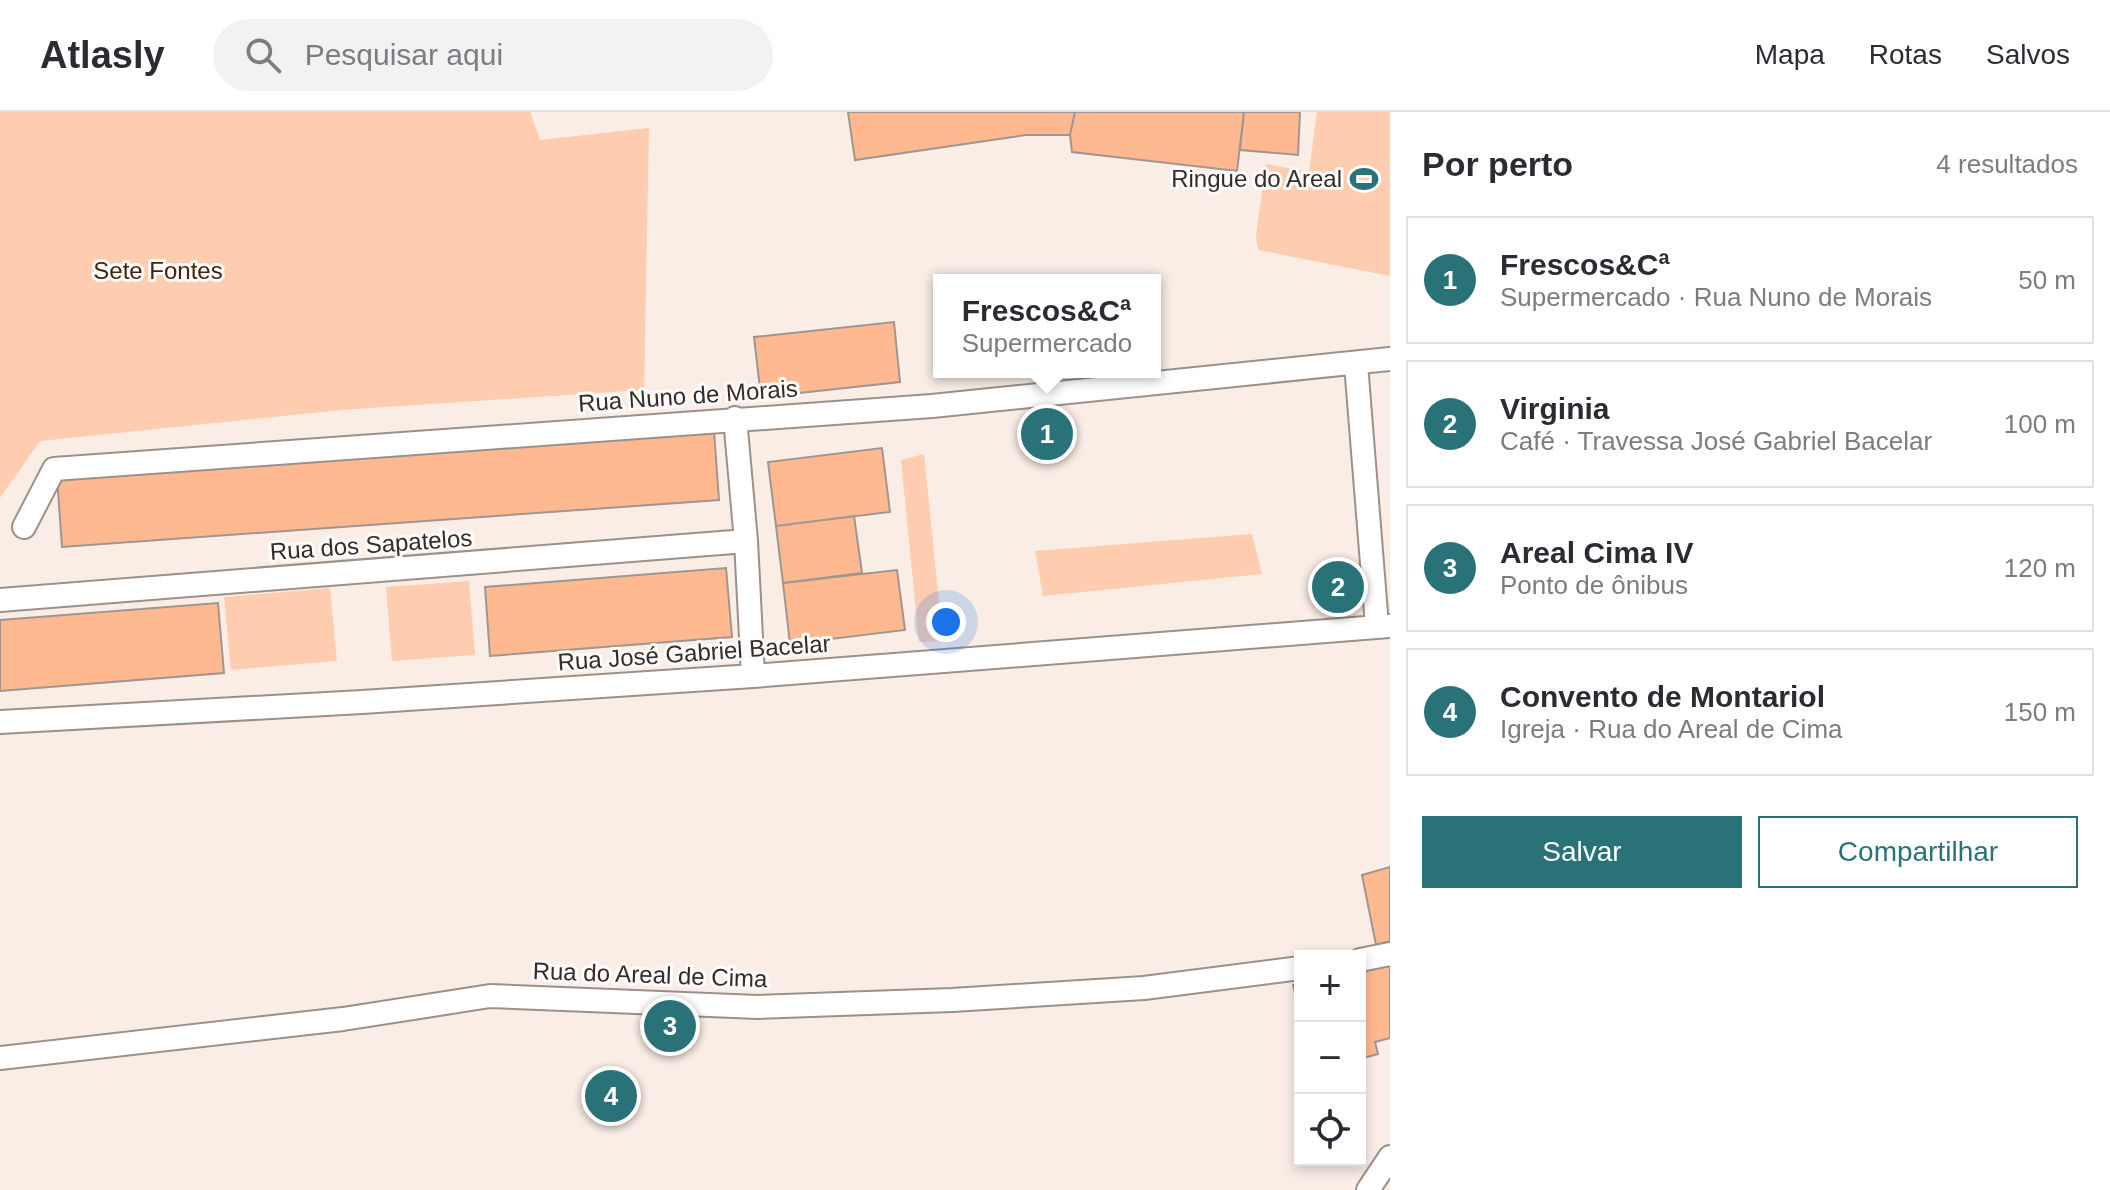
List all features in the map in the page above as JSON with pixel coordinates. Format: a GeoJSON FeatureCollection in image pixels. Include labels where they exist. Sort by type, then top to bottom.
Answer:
{"type":"FeatureCollection","features":[{"type":"Feature","properties":{"kind":"street","name":"Rua Nuno de Morais"},"geometry":{"type":"LineString","coordinates":[[24,527],[54,469],[932,406],[1390,359]]}},
{"type":"Feature","properties":{"kind":"street"},"geometry":{"type":"LineString","coordinates":[[1356,364],[1383,626]]}},
{"type":"Feature","properties":{"kind":"street"},"geometry":{"type":"LineString","coordinates":[[735,418],[746,541],[753,676]]}},
{"type":"Feature","properties":{"kind":"street","name":"Rua dos Sapatelos"},"geometry":{"type":"LineString","coordinates":[[0,600],[746,541]]}},
{"type":"Feature","properties":{"kind":"street","name":"Rua José Gabriel Bacelar"},"geometry":{"type":"LineString","coordinates":[[0,722],[753,676],[1383,626]]}},
{"type":"Feature","properties":{"kind":"street"},"geometry":{"type":"LineString","coordinates":[[1366,959],[1390,954]]}},
{"type":"Feature","properties":{"kind":"street","name":"Rua do Areal de Cima"},"geometry":{"type":"LineString","coordinates":[[0,1058],[343,1019],[490,996],[758,1007],[937,1001],[1144,988],[1294,969]]}},
{"type":"Feature","properties":{"kind":"street"},"geometry":{"type":"LineString","coordinates":[[1368,1190],[1390,1157]]}},
{"type":"Feature","properties":{"kind":"green space","name":"Sete Fontes"},"geometry":{"type":"Polygon","coordinates":[[[0,112],[530,112],[540,140],[649,128],[644,390],[341,410],[40,441],[0,498],[0,112]]]}},
{"type":"Feature","properties":{"kind":"green space"},"geometry":{"type":"Polygon","coordinates":[[[1317,112],[1390,112],[1390,276],[1258,250],[1256,236],[1266,164],[1309,172],[1317,112]]]}},
{"type":"Feature","properties":{"kind":"green space"},"geometry":{"type":"Polygon","coordinates":[[[924,454],[943,641],[919,642],[901,460],[924,454]]]}},
{"type":"Feature","properties":{"kind":"green space"},"geometry":{"type":"Polygon","coordinates":[[[1252,534],[1262,574],[1043,596],[1035,551],[1252,534]]]}},
{"type":"Feature","properties":{"kind":"green space"},"geometry":{"type":"Polygon","coordinates":[[[469,581],[475,655],[392,661],[386,587],[469,581]]]}},
{"type":"Feature","properties":{"kind":"green space"},"geometry":{"type":"Polygon","coordinates":[[[330,588],[337,661],[231,670],[224,597],[330,588]]]}},
{"type":"Feature","properties":{"kind":"building"},"geometry":{"type":"Polygon","coordinates":[[[848,112],[1075,112],[1070,135],[1026,135],[855,160],[848,112]]]}},
{"type":"Feature","properties":{"kind":"building"},"geometry":{"type":"Polygon","coordinates":[[[1075,112],[1244,112],[1237,171],[1072,152],[1070,135],[1075,112]]]}},
{"type":"Feature","properties":{"kind":"building"},"geometry":{"type":"Polygon","coordinates":[[[1244,112],[1300,112],[1298,155],[1240,150],[1244,112]]]}},
{"type":"Feature","properties":{"kind":"building"},"geometry":{"type":"Polygon","coordinates":[[[894,322],[900,382],[761,397],[754,337],[894,322]]]}},
{"type":"Feature","properties":{"kind":"building"},"geometry":{"type":"Polygon","coordinates":[[[714,431],[719,500],[62,547],[57,477],[714,431]]]}},
{"type":"Feature","properties":{"kind":"building"},"geometry":{"type":"Polygon","coordinates":[[[882,448],[890,512],[776,526],[768,462],[882,448]]]}},
{"type":"Feature","properties":{"kind":"building"},"geometry":{"type":"Polygon","coordinates":[[[854,516],[862,573],[783,583],[776,526],[854,516]]]}},
{"type":"Feature","properties":{"kind":"building"},"geometry":{"type":"Polygon","coordinates":[[[726,568],[732,637],[490,656],[485,587],[726,568]]]}},
{"type":"Feature","properties":{"kind":"building"},"geometry":{"type":"Polygon","coordinates":[[[897,570],[905,630],[790,644],[783,583],[897,570]]]}},
{"type":"Feature","properties":{"kind":"building"},"geometry":{"type":"Polygon","coordinates":[[[218,603],[224,673],[0,691],[0,620],[218,603]]]}},
{"type":"Feature","properties":{"kind":"building"},"geometry":{"type":"Polygon","coordinates":[[[1390,867],[1390,941],[1376,945],[1362,875],[1390,867]]]}},
{"type":"Feature","properties":{"kind":"building"},"geometry":{"type":"Polygon","coordinates":[[[1390,961],[1390,1038],[1375,1042],[1378,1054],[1366,1057],[1366,1022],[1366,967],[1390,961]]]}},
{"type":"Feature","properties":{"kind":"place","name":"Ringue do Areal"},"geometry":{"type":"Point","coordinates":[1364,179]}},
{"type":"Feature","properties":{"kind":"place","name":"Frescos&Cª"},"geometry":{"type":"Point","coordinates":[1047,434]}},
{"type":"Feature","properties":{"kind":"place","name":"Virginia"},"geometry":{"type":"Point","coordinates":[1338,587]}},
{"type":"Feature","properties":{"kind":"place","name":"Areal Cima IV"},"geometry":{"type":"Point","coordinates":[670,1026]}},
{"type":"Feature","properties":{"kind":"place","name":"Convento de Montariol"},"geometry":{"type":"Point","coordinates":[611,1096]}}]}
